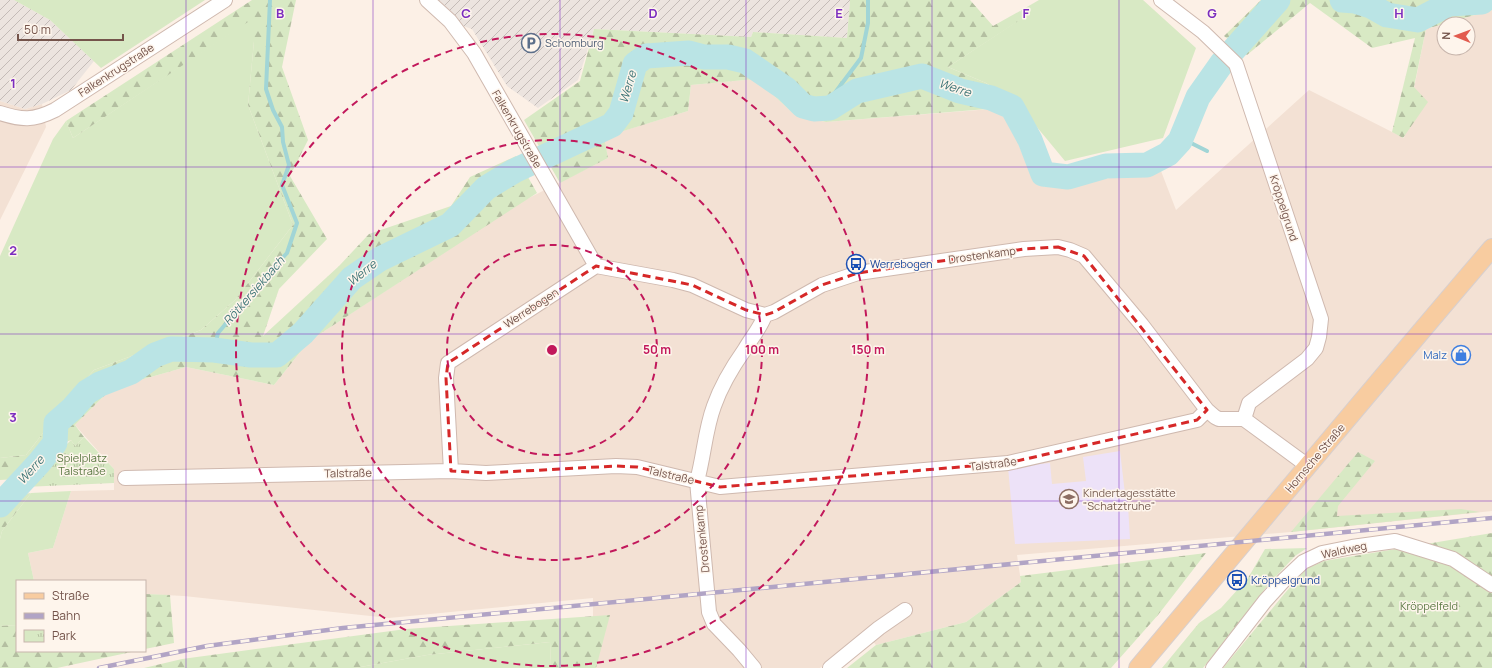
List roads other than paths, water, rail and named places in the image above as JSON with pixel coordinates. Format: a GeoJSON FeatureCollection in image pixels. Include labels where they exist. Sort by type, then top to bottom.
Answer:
{"type":"FeatureCollection","features":[{"type":"Feature","properties":{"kind":"main road","name":"Hornsche Straße"},"geometry":{"type":"LineString","coordinates":[[1138,668],[1376,383],[1492,248]]}},
{"type":"Feature","properties":{"kind":"street","name":"Falkenkrugstraße"},"geometry":{"type":"LineString","coordinates":[[427,0],[450,21],[474,53],[596,266]]}},
{"type":"Feature","properties":{"kind":"street","name":"Kröppelgrund"},"geometry":{"type":"LineString","coordinates":[[1162,0],[1203,32],[1236,64],[1321,319],[1316,348],[1307,359],[1249,403],[1244,419]]}},
{"type":"Feature","properties":{"kind":"street","name":"Falkenkrugstraße"},"geometry":{"type":"LineString","coordinates":[[0,113],[19,119],[28,119],[44,115],[54,110],[223,1]]}},
{"type":"Feature","properties":{"kind":"street","name":"Drostenkamp"},"geometry":{"type":"LineString","coordinates":[[754,668],[740,650],[714,624],[709,612],[698,481],[706,437],[714,406],[734,365],[762,324],[765,314],[774,312],[822,285],[858,273],[1024,249],[1058,247],[1070,250],[1084,256],[1142,325],[1207,410],[1219,419],[1244,419]]}},
{"type":"Feature","properties":{"kind":"street"},"geometry":{"type":"LineString","coordinates":[[596,266],[692,285],[746,310],[765,314]]}},
{"type":"Feature","properties":{"kind":"street","name":"Werrebogen"},"geometry":{"type":"LineString","coordinates":[[451,471],[446,378],[448,363],[596,266]]}},
{"type":"Feature","properties":{"kind":"street","name":"Talstraße"},"geometry":{"type":"LineString","coordinates":[[125,478],[451,471],[486,473],[616,466],[637,467],[720,487],[1008,463],[1197,420],[1207,410]]}},
{"type":"Feature","properties":{"kind":"street"},"geometry":{"type":"LineString","coordinates":[[1244,419],[1308,466]]}},
{"type":"Feature","properties":{"kind":"street","name":"Waldweg"},"geometry":{"type":"LineString","coordinates":[[1213,668],[1265,600],[1303,562],[1322,553],[1395,541],[1453,560],[1492,585]]}},
{"type":"Feature","properties":{"kind":"street"},"geometry":{"type":"LineString","coordinates":[[830,668],[879,628],[905,610]]}},
{"type":"Feature","properties":{"kind":"waterway","name":"Rötkersiekbach"},"geometry":{"type":"LineString","coordinates":[[214,350],[218,333],[243,301],[287,253],[297,223],[282,185],[289,165],[283,142],[282,127],[273,110],[266,89],[270,0]]}},
{"type":"Feature","properties":{"kind":"waterway"},"geometry":{"type":"LineString","coordinates":[[825,108],[861,58],[868,23],[868,0]]}},
{"type":"Feature","properties":{"kind":"waterway","name":"Werre"},"geometry":{"type":"LineString","coordinates":[[0,505],[39,463],[55,443],[56,423],[73,408],[87,392],[100,384],[131,372],[155,355],[171,349],[214,350],[251,355],[277,355],[303,333],[352,278],[380,259],[450,225],[486,188],[514,171],[612,125],[621,113],[635,64],[646,56],[689,53],[704,57],[728,57],[745,61],[786,89],[803,106],[814,109],[830,108],[857,91],[922,76],[960,91],[991,98],[1012,107],[1030,140],[1043,174],[1068,177],[1106,166],[1147,165],[1168,154],[1180,141],[1198,97],[1222,63],[1278,0]]}},
{"type":"Feature","properties":{"kind":"waterway","name":"Werre"},"geometry":{"type":"LineString","coordinates":[[1342,0],[1355,1],[1371,6],[1387,15],[1418,20],[1449,4],[1482,2],[1484,0]]}},
{"type":"Feature","properties":{"kind":"waterway"},"geometry":{"type":"LineString","coordinates":[[1181,138],[1207,151]]}},
{"type":"Feature","properties":{"kind":"railway"},"geometry":{"type":"LineString","coordinates":[[99,668],[207,646],[343,628],[1492,518]]}},
{"type":"Feature","properties":{"kind":"place","name":"Schomburg"},"geometry":{"type":"Point","coordinates":[531,43]}},
{"type":"Feature","properties":{"kind":"place","name":"Werrebogen"},"geometry":{"type":"Point","coordinates":[856,264]}},
{"type":"Feature","properties":{"kind":"place","name":"Malz"},"geometry":{"type":"Point","coordinates":[1461,355]}},
{"type":"Feature","properties":{"kind":"place","name":"Kindertagesstätte \"Schatztruhe\""},"geometry":{"type":"Point","coordinates":[1069,499]}},
{"type":"Feature","properties":{"kind":"place","name":"Kröppelgrund"},"geometry":{"type":"Point","coordinates":[1237,580]}},
{"type":"Feature","properties":{"kind":"park label","name":"Spielplatz Talstraße"},"geometry":{"type":"Point","coordinates":[82,464]}},
{"type":"Feature","properties":{"kind":"park label","name":"Kröppelfeld"},"geometry":{"type":"Point","coordinates":[1429,606]}}]}
